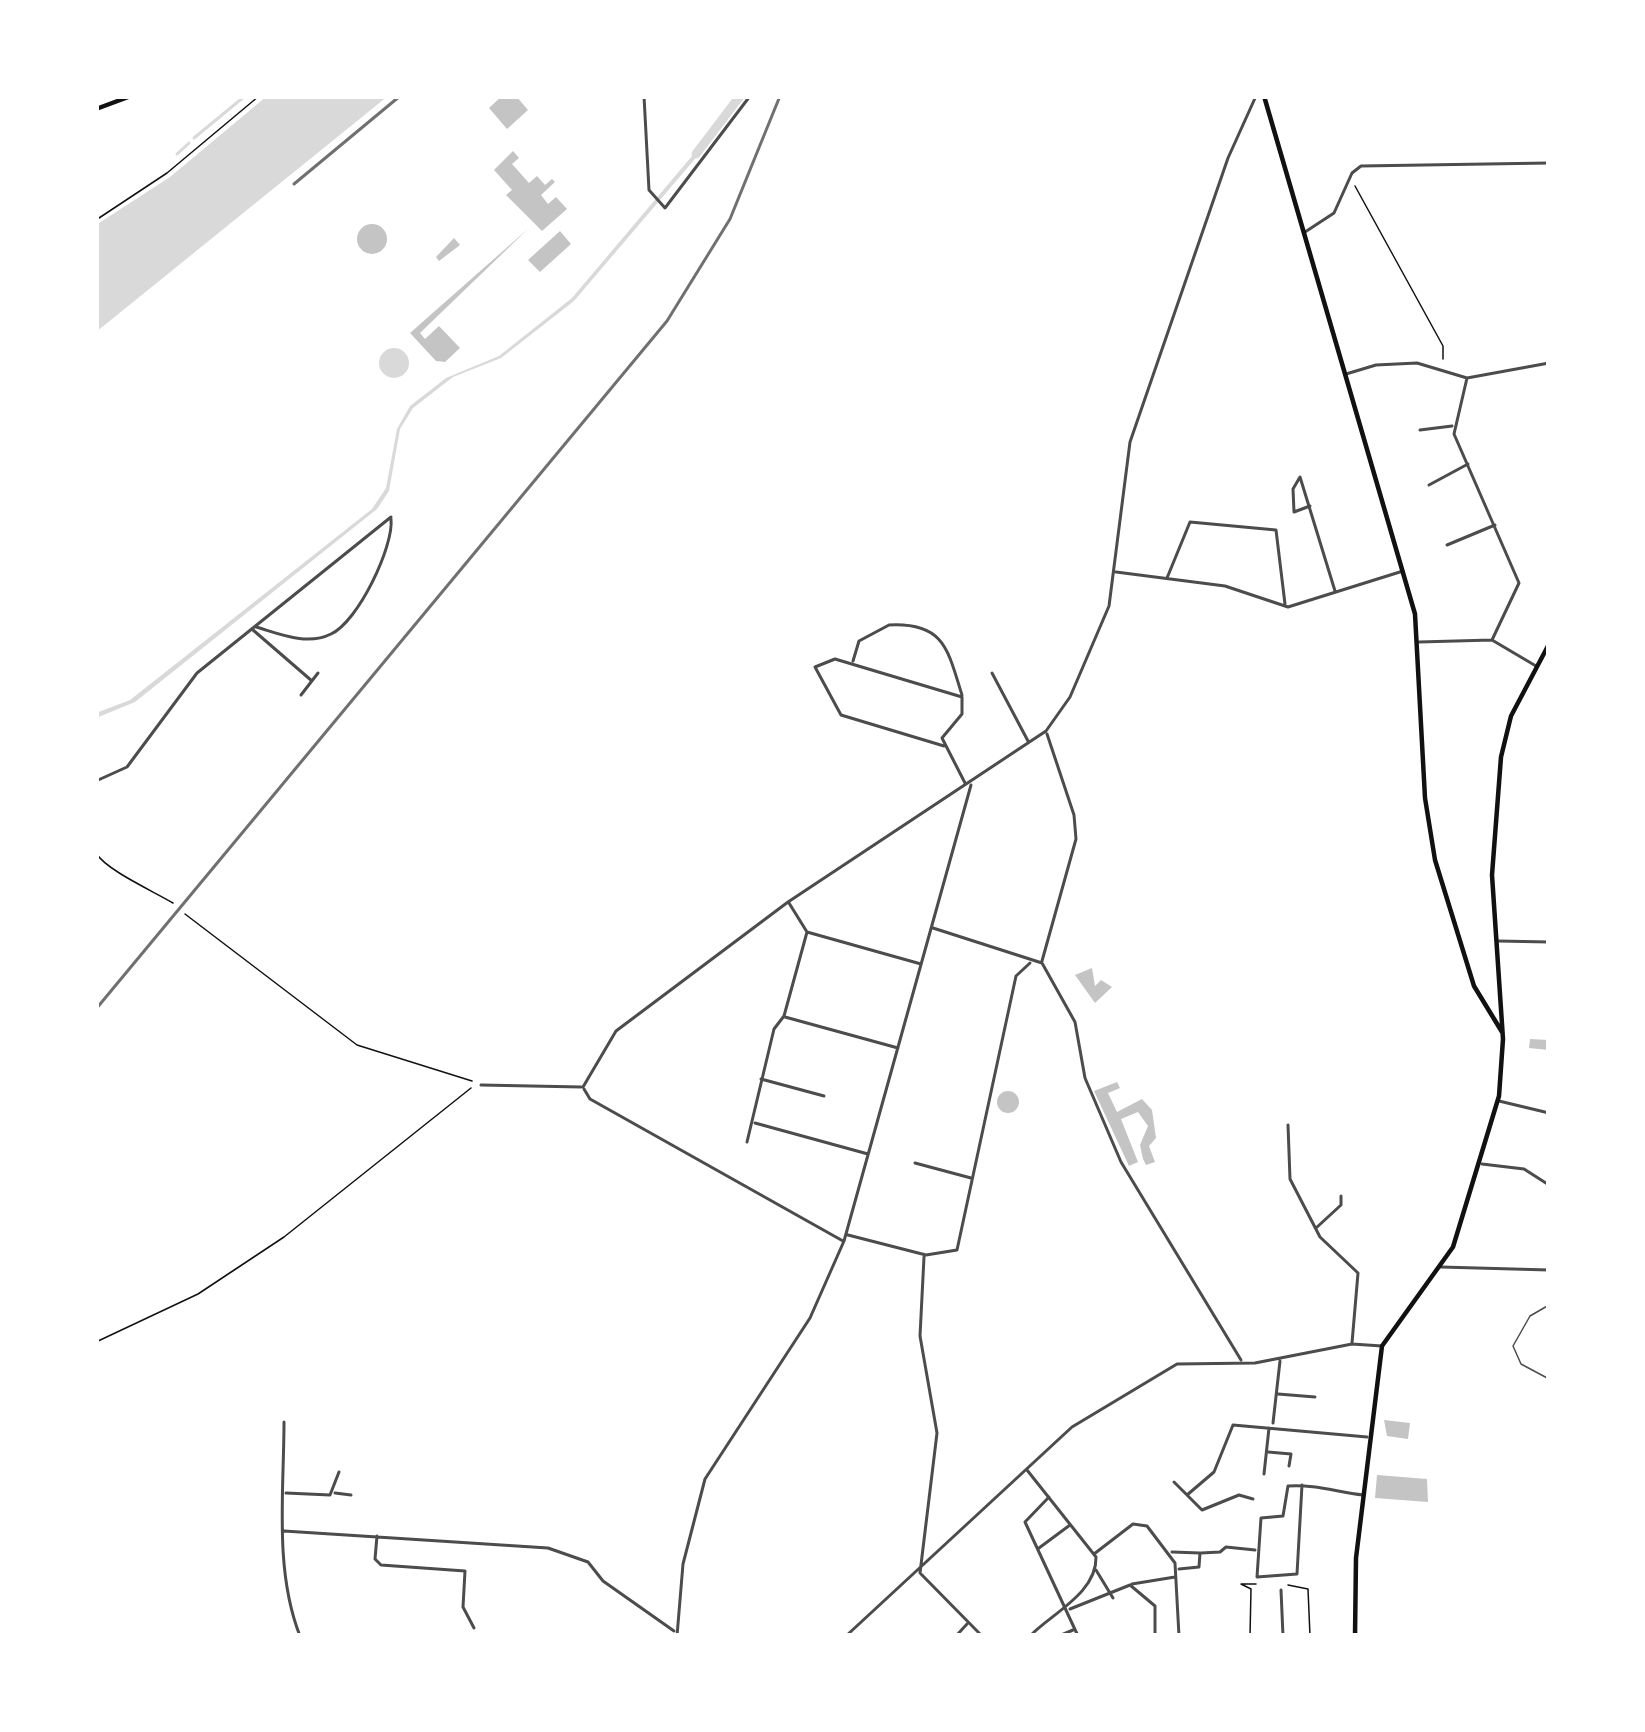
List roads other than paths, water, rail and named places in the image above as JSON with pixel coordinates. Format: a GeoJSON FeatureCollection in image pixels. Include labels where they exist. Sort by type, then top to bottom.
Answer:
{"type":"FeatureCollection","features":[{"type":"Feature","properties":{"kind":"main road"},"geometry":{"type":"LineString","coordinates":[[96,109],[131,96]]}},
{"type":"Feature","properties":{"kind":"main road"},"geometry":{"type":"LineString","coordinates":[[1260,96],[1267,106],[1403,572],[1419,642],[1431,842],[1474,986],[1502,1032]]}},
{"type":"Feature","properties":{"kind":"main road"},"geometry":{"type":"LineString","coordinates":[[1355,1636],[1354,1572],[1382,1346],[1457,1237],[1498,1101],[1502,1032],[1492,875],[1502,749],[1511,716],[1549,644]]}},
{"type":"Feature","properties":{"kind":"street"},"geometry":{"type":"LineString","coordinates":[[644,96],[652,197],[665,208],[751,96]]}},
{"type":"Feature","properties":{"kind":"street"},"geometry":{"type":"LineString","coordinates":[[583,1088],[616,1030],[788,902],[1046,731],[1070,697],[1099,633],[1114,572],[1130,442],[1250,110],[1260,96]]}},
{"type":"Feature","properties":{"kind":"street"},"geometry":{"type":"LineString","coordinates":[[1250,110],[1267,106]]}},
{"type":"Feature","properties":{"kind":"street"},"geometry":{"type":"LineString","coordinates":[[1303,233],[1334,213],[1356,168],[1373,164],[1549,164]]}},
{"type":"Feature","properties":{"kind":"street"},"geometry":{"type":"LineString","coordinates":[[1346,374],[1376,365],[1417,363],[1467,378],[1549,363]]}},
{"type":"Feature","properties":{"kind":"street"},"geometry":{"type":"LineString","coordinates":[[1467,378],[1452,426],[1519,583],[1492,640]]}},
{"type":"Feature","properties":{"kind":"street"},"geometry":{"type":"LineString","coordinates":[[1420,430],[1452,426]]}},
{"type":"Feature","properties":{"kind":"street"},"geometry":{"type":"LineString","coordinates":[[1429,485],[1468,464]]}},
{"type":"Feature","properties":{"kind":"street"},"geometry":{"type":"LineString","coordinates":[[1310,506],[1294,512],[1292,496],[1300,477],[1310,506],[1335,592]]}},
{"type":"Feature","properties":{"kind":"street"},"geometry":{"type":"LineString","coordinates":[[96,781],[127,767],[190,680],[253,628],[391,517],[391,545],[339,630],[313,639],[253,628]]}},
{"type":"Feature","properties":{"kind":"street"},"geometry":{"type":"LineString","coordinates":[[1167,578],[1190,522],[1276,530],[1286,606]]}},
{"type":"Feature","properties":{"kind":"street"},"geometry":{"type":"LineString","coordinates":[[1447,545],[1496,524]]}},
{"type":"Feature","properties":{"kind":"street"},"geometry":{"type":"LineString","coordinates":[[1114,572],[1236,589],[1286,606],[1403,572]]}},
{"type":"Feature","properties":{"kind":"street"},"geometry":{"type":"LineString","coordinates":[[677,1635],[683,1564],[705,1479],[810,1318],[845,1238],[968,795],[969,784],[944,746],[943,734],[964,711],[945,643],[935,634],[889,625],[860,641],[852,664]]}},
{"type":"Feature","properties":{"kind":"street"},"geometry":{"type":"LineString","coordinates":[[253,628],[262,644],[312,682]]}},
{"type":"Feature","properties":{"kind":"street"},"geometry":{"type":"LineString","coordinates":[[1419,642],[1492,640],[1537,667]]}},
{"type":"Feature","properties":{"kind":"street"},"geometry":{"type":"LineString","coordinates":[[944,746],[841,715],[815,667],[830,659],[962,697]]}},
{"type":"Feature","properties":{"kind":"street"},"geometry":{"type":"LineString","coordinates":[[301,695],[319,673]]}},
{"type":"Feature","properties":{"kind":"street"},"geometry":{"type":"LineString","coordinates":[[992,673],[1029,742]]}},
{"type":"Feature","properties":{"kind":"street"},"geometry":{"type":"LineString","coordinates":[[1046,731],[1074,815],[1076,839],[1042,963],[1076,1022],[1085,1078],[1121,1162],[1243,1363]]}},
{"type":"Feature","properties":{"kind":"street"},"geometry":{"type":"LineString","coordinates":[[950,792],[968,795]]}},
{"type":"Feature","properties":{"kind":"street"},"geometry":{"type":"LineString","coordinates":[[788,902],[807,932],[921,964]]}},
{"type":"Feature","properties":{"kind":"street"},"geometry":{"type":"LineString","coordinates":[[931,927],[1030,963],[1042,963]]}},
{"type":"Feature","properties":{"kind":"street"},"geometry":{"type":"LineString","coordinates":[[807,932],[749,1117],[754,1123],[868,1155]]}},
{"type":"Feature","properties":{"kind":"street"},"geometry":{"type":"LineString","coordinates":[[1496,941],[1549,942]]}},
{"type":"Feature","properties":{"kind":"street"},"geometry":{"type":"LineString","coordinates":[[583,1088],[590,1099],[845,1238],[926,1255],[957,1250],[1016,976],[1030,963]]}},
{"type":"Feature","properties":{"kind":"street"},"geometry":{"type":"LineString","coordinates":[[784,1016],[898,1048]]}},
{"type":"Feature","properties":{"kind":"street"},"geometry":{"type":"LineString","coordinates":[[760,1078],[824,1096]]}},
{"type":"Feature","properties":{"kind":"street"},"geometry":{"type":"LineString","coordinates":[[481,1085],[583,1088]]}},
{"type":"Feature","properties":{"kind":"street"},"geometry":{"type":"LineString","coordinates":[[1498,1101],[1549,1113]]}},
{"type":"Feature","properties":{"kind":"street"},"geometry":{"type":"LineString","coordinates":[[747,1142],[754,1123]]}},
{"type":"Feature","properties":{"kind":"street"},"geometry":{"type":"LineString","coordinates":[[1288,1125],[1290,1179],[1315,1229],[1358,1273],[1352,1344]]}},
{"type":"Feature","properties":{"kind":"street"},"geometry":{"type":"LineString","coordinates":[[915,1162],[971,1178]]}},
{"type":"Feature","properties":{"kind":"street"},"geometry":{"type":"LineString","coordinates":[[1482,1164],[1523,1169],[1549,1185]]}},
{"type":"Feature","properties":{"kind":"street"},"geometry":{"type":"LineString","coordinates":[[1315,1229],[1341,1205],[1341,1196]]}},
{"type":"Feature","properties":{"kind":"street"},"geometry":{"type":"LineString","coordinates":[[917,1253],[926,1263],[920,1336],[937,1433],[920,1573]]}},
{"type":"Feature","properties":{"kind":"street"},"geometry":{"type":"LineString","coordinates":[[1440,1267],[1549,1270]]}},
{"type":"Feature","properties":{"kind":"street"},"geometry":{"type":"LineString","coordinates":[[846,1636],[1087,1415],[1177,1364],[1243,1363],[1352,1344],[1382,1346]]}},
{"type":"Feature","properties":{"kind":"street"},"geometry":{"type":"LineString","coordinates":[[1264,1474],[1280,1359]]}},
{"type":"Feature","properties":{"kind":"street"},"geometry":{"type":"LineString","coordinates":[[1276,1394],[1316,1397]]}},
{"type":"Feature","properties":{"kind":"street"},"geometry":{"type":"LineString","coordinates":[[284,1422],[288,1597],[300,1636]]}},
{"type":"Feature","properties":{"kind":"street"},"geometry":{"type":"LineString","coordinates":[[1187,1496],[1214,1472],[1230,1426],[1370,1438]]}},
{"type":"Feature","properties":{"kind":"street"},"geometry":{"type":"LineString","coordinates":[[1267,1452],[1291,1454],[1289,1466]]}},
{"type":"Feature","properties":{"kind":"street"},"geometry":{"type":"LineString","coordinates":[[1025,1468],[1094,1554],[1096,1570],[1113,1598]]}},
{"type":"Feature","properties":{"kind":"street"},"geometry":{"type":"LineString","coordinates":[[333,1493],[339,1472]]}},
{"type":"Feature","properties":{"kind":"street"},"geometry":{"type":"LineString","coordinates":[[1174,1482],[1202,1510],[1239,1496],[1253,1499]]}},
{"type":"Feature","properties":{"kind":"street"},"geometry":{"type":"LineString","coordinates":[[1302,1485],[1295,1576],[1257,1577],[1261,1518],[1280,1516],[1288,1486],[1302,1485],[1363,1495]]}},
{"type":"Feature","properties":{"kind":"street"},"geometry":{"type":"LineString","coordinates":[[284,1493],[351,1495]]}},
{"type":"Feature","properties":{"kind":"street"},"geometry":{"type":"LineString","coordinates":[[1050,1496],[1025,1520],[1078,1636]]}},
{"type":"Feature","properties":{"kind":"street"},"geometry":{"type":"LineString","coordinates":[[1286,1496],[1299,1497]]}},
{"type":"Feature","properties":{"kind":"street"},"geometry":{"type":"LineString","coordinates":[[1094,1554],[1137,1522],[1170,1552],[1179,1636]]}},
{"type":"Feature","properties":{"kind":"street"},"geometry":{"type":"LineString","coordinates":[[1037,1549],[1071,1524]]}},
{"type":"Feature","properties":{"kind":"street"},"geometry":{"type":"LineString","coordinates":[[284,1531],[529,1545],[581,1558],[677,1635]]}},
{"type":"Feature","properties":{"kind":"street"},"geometry":{"type":"LineString","coordinates":[[377,1534],[375,1558],[381,1565],[465,1571],[463,1607],[474,1628]]}},
{"type":"Feature","properties":{"kind":"street"},"geometry":{"type":"LineString","coordinates":[[1170,1552],[1220,1552],[1226,1546],[1258,1550]]}},
{"type":"Feature","properties":{"kind":"street"},"geometry":{"type":"LineString","coordinates":[[1175,1568],[1196,1569],[1199,1553]]}},
{"type":"Feature","properties":{"kind":"street"},"geometry":{"type":"LineString","coordinates":[[1065,1610],[1096,1570]]}},
{"type":"Feature","properties":{"kind":"street"},"geometry":{"type":"LineString","coordinates":[[920,1573],[982,1636]]}},
{"type":"Feature","properties":{"kind":"street"},"geometry":{"type":"LineString","coordinates":[[1030,1636],[1065,1610],[1109,1591],[1176,1577]]}},
{"type":"Feature","properties":{"kind":"street"},"geometry":{"type":"LineString","coordinates":[[1130,1585],[1139,1598],[1155,1606],[1156,1636]]}},
{"type":"Feature","properties":{"kind":"street"},"geometry":{"type":"LineString","coordinates":[[1281,1591],[1283,1636]]}},
{"type":"Feature","properties":{"kind":"street"},"geometry":{"type":"LineString","coordinates":[[956,1636],[968,1622]]}},
{"type":"Feature","properties":{"kind":"street"},"geometry":{"type":"LineString","coordinates":[[1059,1636],[1073,1630]]}},
{"type":"Feature","properties":{"kind":"lane"},"geometry":{"type":"LineString","coordinates":[[1549,1305],[1530,1316],[1514,1346],[1521,1364],[1549,1378]]}},
{"type":"Feature","properties":{"kind":"waterway"},"geometry":{"type":"LineString","coordinates":[[194,138],[245,96]]}},
{"type":"Feature","properties":{"kind":"waterway"},"geometry":{"type":"LineString","coordinates":[[696,154],[740,96]]}},
{"type":"Feature","properties":{"kind":"waterway"},"geometry":{"type":"LineString","coordinates":[[177,154],[189,143]]}},
{"type":"Feature","properties":{"kind":"railway"},"geometry":{"type":"LineString","coordinates":[[294,184],[400,96]]}},
{"type":"Feature","properties":{"kind":"railway"},"geometry":{"type":"LineString","coordinates":[[96,1009],[667,321],[730,219],[780,96]]}}]}
